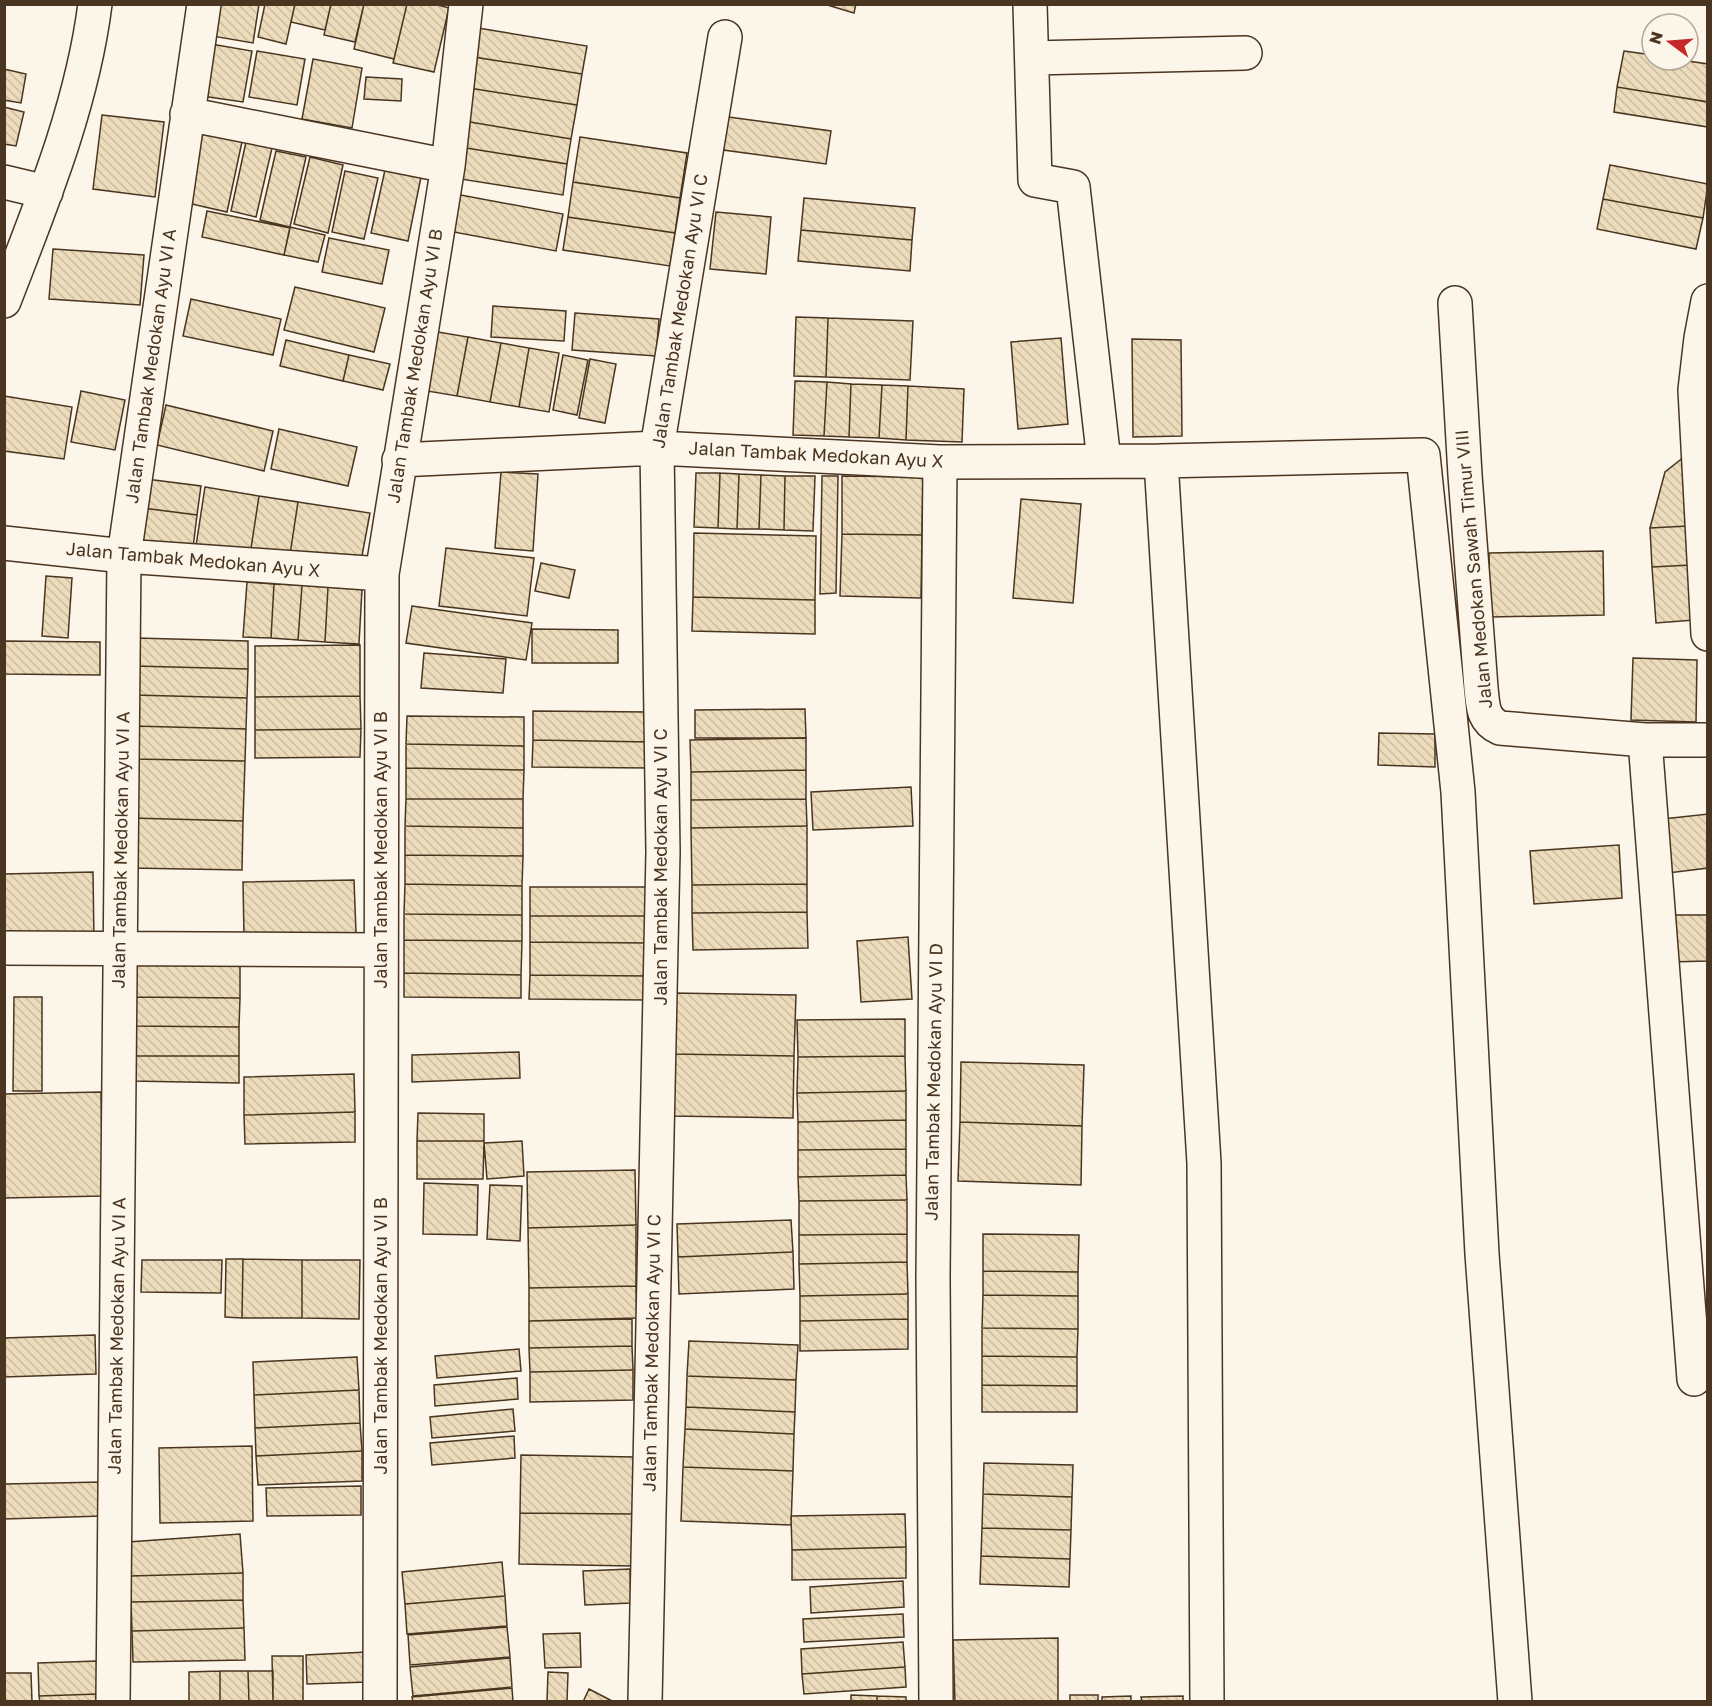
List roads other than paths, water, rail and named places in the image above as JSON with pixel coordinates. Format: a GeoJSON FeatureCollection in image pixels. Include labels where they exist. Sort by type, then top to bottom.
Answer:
{"type":"FeatureCollection","features":[{"type":"Feature","properties":{"kind":"street"},"geometry":{"type":"LineString","coordinates":[[4,302],[46,192],[79,86],[90,41],[95,4]]}},
{"type":"Feature","properties":{"kind":"street","name":"Jalan Tambak Medokan Ayu VI A"},"geometry":{"type":"LineString","coordinates":[[114,1701],[124,556],[204,4]]}},
{"type":"Feature","properties":{"kind":"street","name":"Jalan Tambak Medokan Ayu VI B"},"geometry":{"type":"LineString","coordinates":[[380,1701],[382,574],[447,166],[466,4]]}},
{"type":"Feature","properties":{"kind":"street"},"geometry":{"type":"LineString","coordinates":[[1030,4],[1035,180],[1073,187],[1104,461]]}},
{"type":"Feature","properties":{"kind":"street","name":"Jalan Tambak Medokan Ayu VI C"},"geometry":{"type":"LineString","coordinates":[[645,1701],[663,852],[657,448],[725,37]]}},
{"type":"Feature","properties":{"kind":"street"},"geometry":{"type":"LineString","coordinates":[[1032,58],[1245,53]]}},
{"type":"Feature","properties":{"kind":"street"},"geometry":{"type":"LineString","coordinates":[[187,114],[447,166]]}},
{"type":"Feature","properties":{"kind":"street"},"geometry":{"type":"LineString","coordinates":[[4,182],[46,192]]}},
{"type":"Feature","properties":{"kind":"street"},"geometry":{"type":"LineString","coordinates":[[1707,301],[1695,390],[1707,634]]}},
{"type":"Feature","properties":{"kind":"street","name":"Jalan Medokan Sawah Timur VIII"},"geometry":{"type":"LineString","coordinates":[[1455,303],[1465,475],[1481,688],[1486,716],[1493,725],[1500,728],[1645,740],[1707,740]]}},
{"type":"Feature","properties":{"kind":"street","name":"Jalan Tambak Medokan Ayu X"},"geometry":{"type":"LineString","coordinates":[[399,460],[657,448],[940,462],[1161,461],[1423,455],[1458,792],[1482,1254],[1515,1701]]}},
{"type":"Feature","properties":{"kind":"street"},"geometry":{"type":"LineString","coordinates":[[1161,461],[1204,1163],[1207,1701]]}},
{"type":"Feature","properties":{"kind":"street","name":"Jalan Tambak Medokan Ayu VI D"},"geometry":{"type":"LineString","coordinates":[[936,1701],[933,1266],[940,462]]}},
{"type":"Feature","properties":{"kind":"street","name":"Jalan Tambak Medokan Ayu X"},"geometry":{"type":"LineString","coordinates":[[4,543],[124,556],[382,574]]}},
{"type":"Feature","properties":{"kind":"street"},"geometry":{"type":"LineString","coordinates":[[1645,740],[1694,1379]]}},
{"type":"Feature","properties":{"kind":"street"},"geometry":{"type":"LineString","coordinates":[[4,948],[381,950]]}}]}
